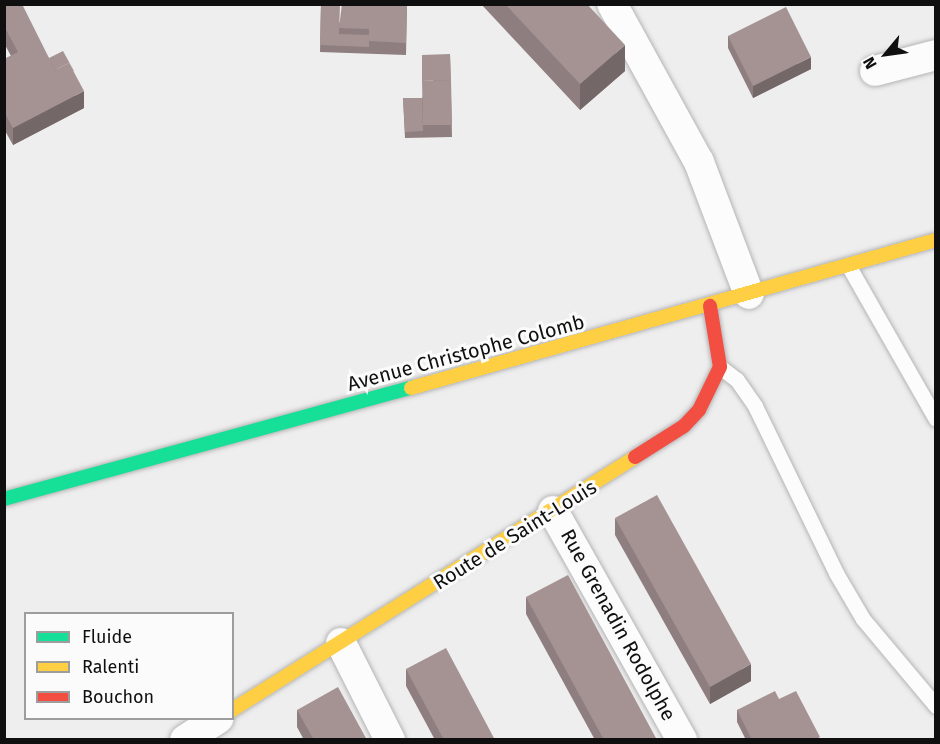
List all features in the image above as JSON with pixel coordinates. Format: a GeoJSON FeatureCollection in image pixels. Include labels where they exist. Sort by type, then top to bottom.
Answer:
{"type":"FeatureCollection","features":[{"type":"Feature","properties":{"kind":"street"},"geometry":{"type":"LineString","coordinates":[[612,4],[699,162],[749,294]]}},
{"type":"Feature","properties":{"kind":"street"},"geometry":{"type":"LineString","coordinates":[[875,71],[936,55]]}},
{"type":"Feature","properties":{"kind":"street","name":"Avenue Christophe Colomb"},"geometry":{"type":"LineString","coordinates":[[4,499],[710,306],[936,240]]}},
{"type":"Feature","properties":{"kind":"street"},"geometry":{"type":"LineString","coordinates":[[710,306],[720,367]]}},
{"type":"Feature","properties":{"kind":"street","name":"Route de Saint-Louis"},"geometry":{"type":"LineString","coordinates":[[234,709],[554,511],[684,426],[699,410],[720,367]]}},
{"type":"Feature","properties":{"kind":"street","name":"Rue Grenadin Rodolphe"},"geometry":{"type":"LineString","coordinates":[[554,511],[682,740]]}},
{"type":"Feature","properties":{"kind":"street"},"geometry":{"type":"LineString","coordinates":[[341,643],[390,740]]}},
{"type":"Feature","properties":{"kind":"street"},"geometry":{"type":"LineString","coordinates":[[185,740],[216,720]]}},
{"type":"Feature","properties":{"kind":"lane"},"geometry":{"type":"LineString","coordinates":[[848,265],[936,419]]}},
{"type":"Feature","properties":{"kind":"lane"},"geometry":{"type":"LineString","coordinates":[[720,367],[737,380],[755,406],[836,573],[863,619],[936,706]]}},
{"type":"Feature","properties":{"kind":"building"},"geometry":{"type":"Polygon","coordinates":[[[4,4],[22,4],[55,70],[69,63],[84,91],[13,128],[4,112],[4,59],[18,52],[4,26],[4,4]]]}},
{"type":"Feature","properties":{"kind":"building"},"geometry":{"type":"Polygon","coordinates":[[[321,4],[340,4],[339,34],[369,35],[369,47],[320,45],[321,4]]]}},
{"type":"Feature","properties":{"kind":"building"},"geometry":{"type":"Polygon","coordinates":[[[342,4],[407,6],[406,43],[369,41],[369,29],[339,28],[342,4]]]}},
{"type":"Feature","properties":{"kind":"building"},"geometry":{"type":"Polygon","coordinates":[[[505,4],[587,4],[625,45],[580,84],[505,4]]]}},
{"type":"Feature","properties":{"kind":"building"},"geometry":{"type":"Polygon","coordinates":[[[786,7],[811,57],[753,86],[728,36],[786,7]]]}},
{"type":"Feature","properties":{"kind":"building"},"geometry":{"type":"Polygon","coordinates":[[[63,51],[74,71],[69,63],[55,70],[49,58],[63,51]]]}},
{"type":"Feature","properties":{"kind":"building"},"geometry":{"type":"Polygon","coordinates":[[[450,54],[451,80],[422,81],[422,55],[450,54]]]}},
{"type":"Feature","properties":{"kind":"building"},"geometry":{"type":"Polygon","coordinates":[[[451,80],[452,125],[423,125],[422,81],[451,80]]]}},
{"type":"Feature","properties":{"kind":"building"},"geometry":{"type":"Polygon","coordinates":[[[403,98],[422,98],[423,131],[405,132],[403,98]]]}},
{"type":"Feature","properties":{"kind":"building"},"geometry":{"type":"Polygon","coordinates":[[[657,495],[751,664],[710,687],[615,518],[657,495]]]}},
{"type":"Feature","properties":{"kind":"building"},"geometry":{"type":"Polygon","coordinates":[[[568,575],[657,740],[604,740],[526,597],[568,575]]]}},
{"type":"Feature","properties":{"kind":"building"},"geometry":{"type":"Polygon","coordinates":[[[446,648],[495,740],[444,740],[406,669],[446,648]]]}},
{"type":"Feature","properties":{"kind":"building"},"geometry":{"type":"Polygon","coordinates":[[[338,687],[367,740],[314,740],[297,710],[338,687]]]}},
{"type":"Feature","properties":{"kind":"building"},"geometry":{"type":"Polygon","coordinates":[[[775,691],[779,699],[796,691],[820,737],[815,740],[752,740],[737,710],[775,691]]]}},
{"type":"Feature","properties":{"kind":"traffic: fast"},"geometry":{"type":"LineString","coordinates":[[4,499],[411,388]]}},
{"type":"Feature","properties":{"kind":"traffic: slow"},"geometry":{"type":"LineString","coordinates":[[411,388],[936,240]]}},
{"type":"Feature","properties":{"kind":"traffic: slow"},"geometry":{"type":"LineString","coordinates":[[234,709],[635,457]]}},
{"type":"Feature","properties":{"kind":"traffic: jam"},"geometry":{"type":"LineString","coordinates":[[635,457],[684,426],[699,410],[720,367],[710,306]]}}]}
